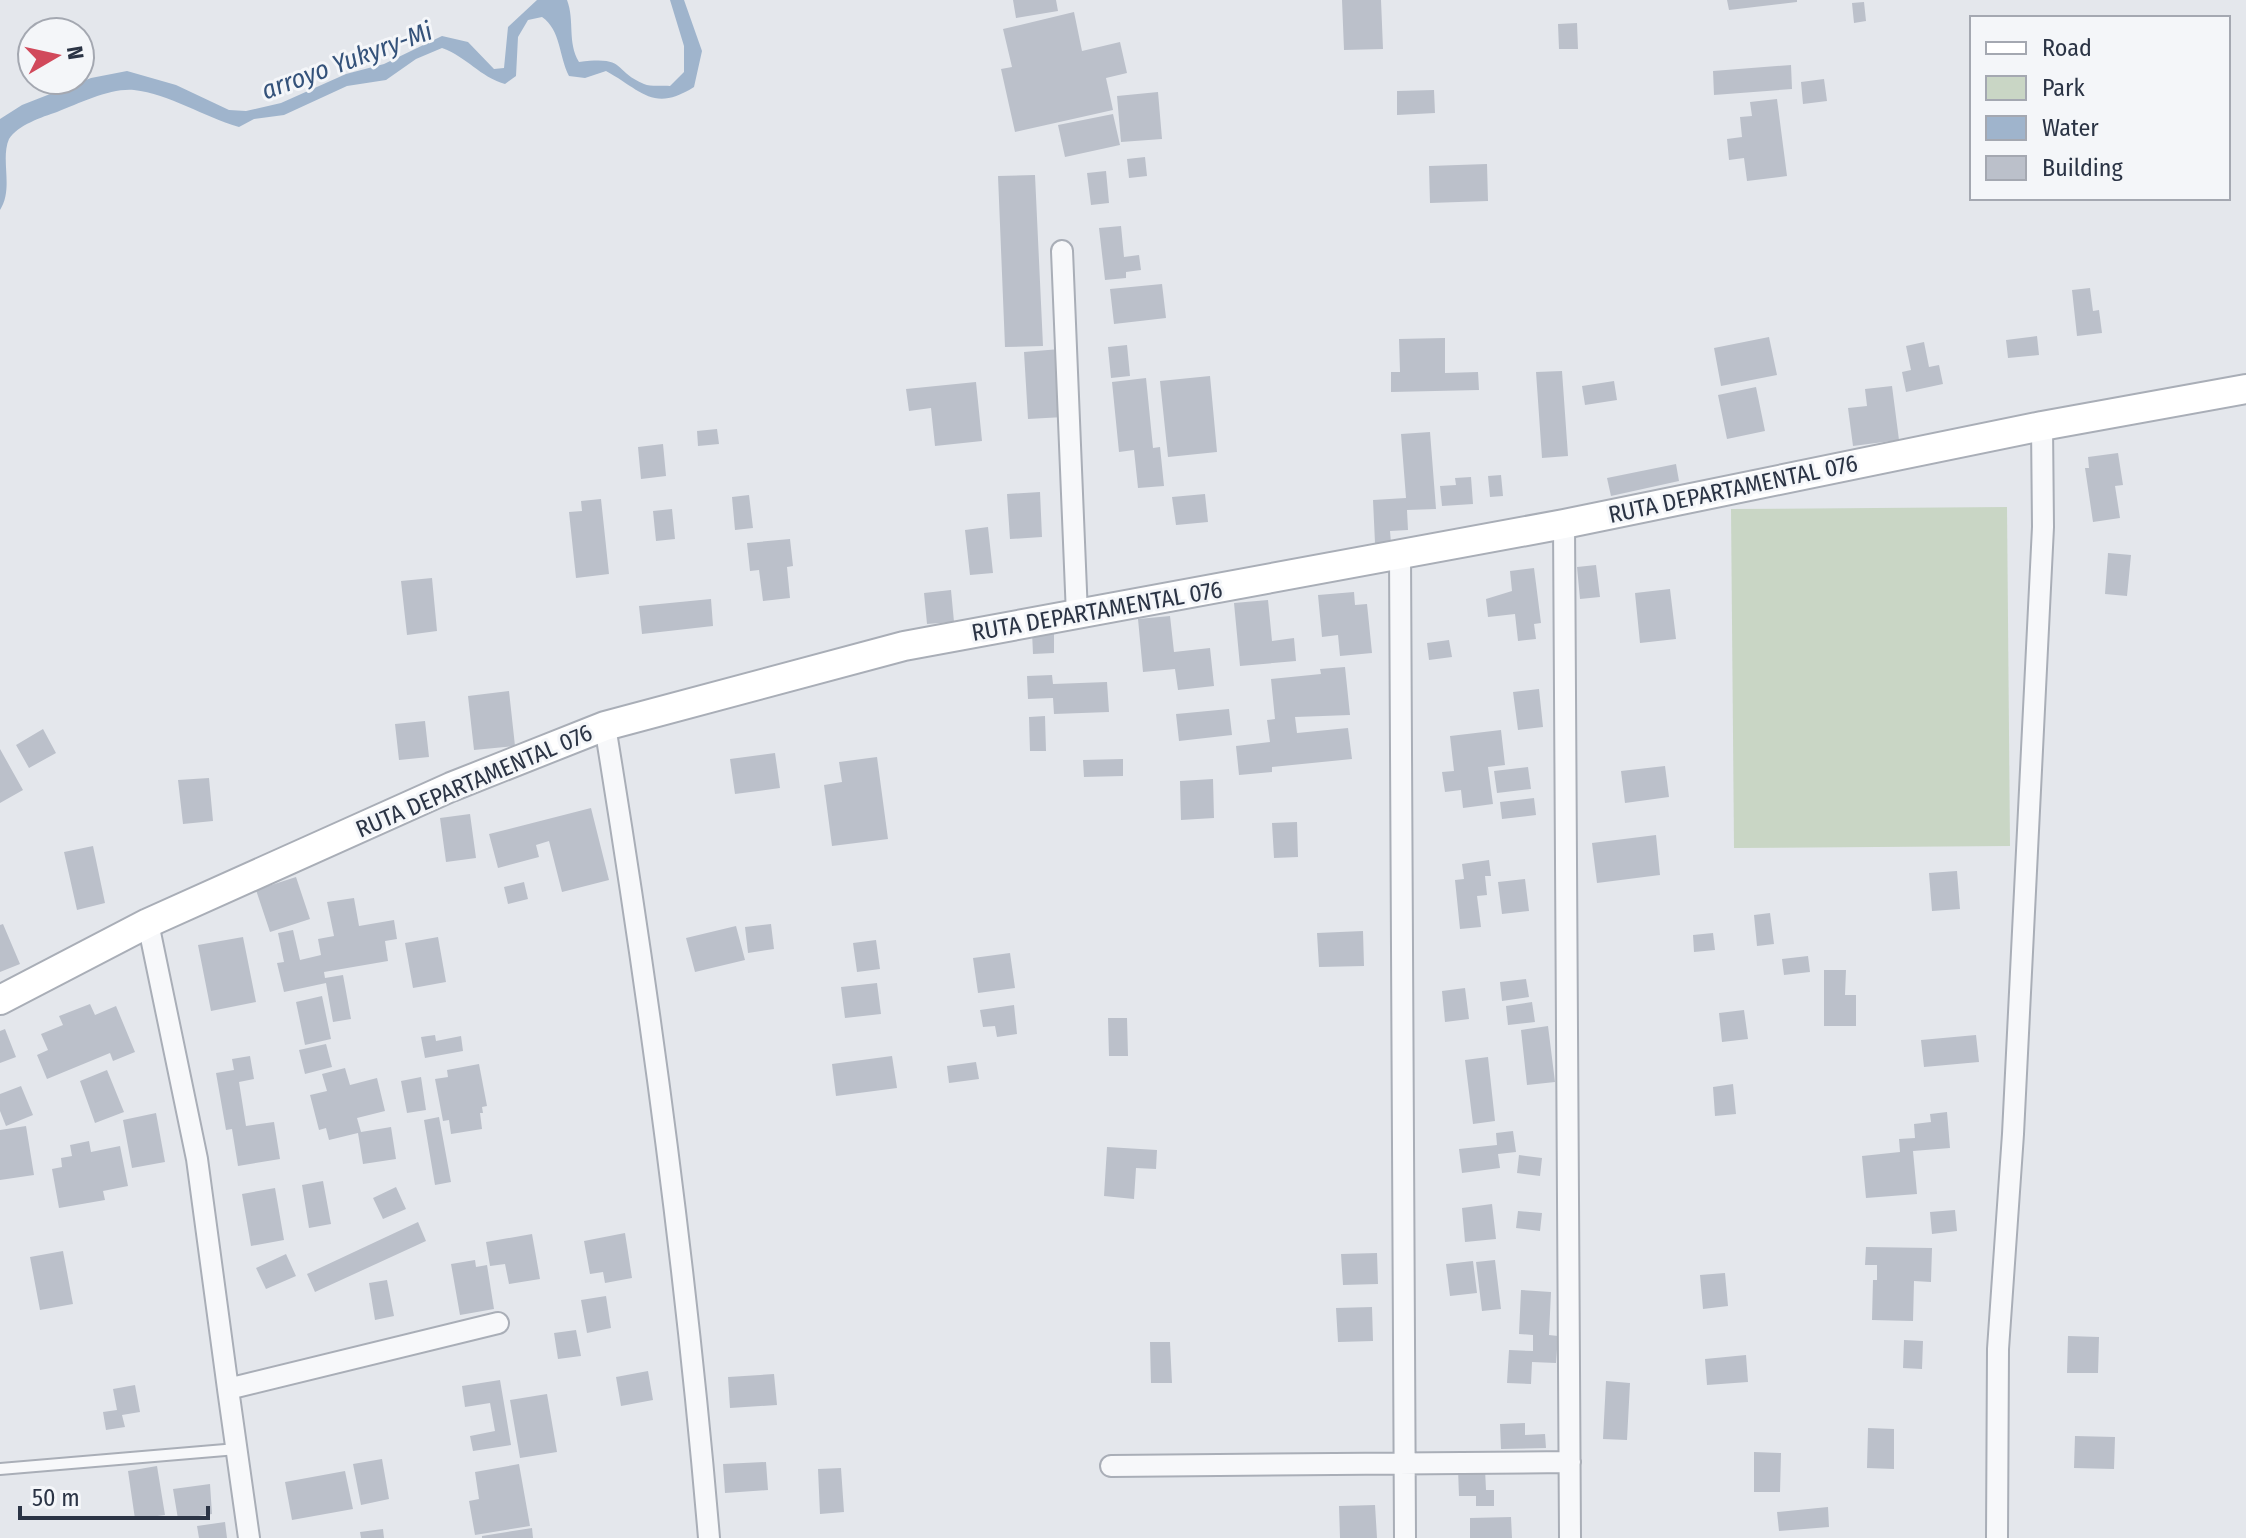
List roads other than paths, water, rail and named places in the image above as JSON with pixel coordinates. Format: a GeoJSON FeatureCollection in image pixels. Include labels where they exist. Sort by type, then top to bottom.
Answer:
{"type":"FeatureCollection","features":[{"type":"Feature","properties":{"kind":"main road","name":"RUTA DEPARTAMENTAL 076"},"geometry":{"type":"LineString","coordinates":[[0,1000],[148,923],[451,787],[605,726],[904,646],[1564,524],[2042,426],[2246,389]]}},
{"type":"Feature","properties":{"kind":"street"},"geometry":{"type":"LineString","coordinates":[[1062,251],[1077,615]]}},
{"type":"Feature","properties":{"kind":"street"},"geometry":{"type":"LineString","coordinates":[[1997,1538],[1998,1349],[2013,1134],[2042,558],[2042,426]]}},
{"type":"Feature","properties":{"kind":"street"},"geometry":{"type":"LineString","coordinates":[[1564,524],[1570,1538]]}},
{"type":"Feature","properties":{"kind":"street"},"geometry":{"type":"LineString","coordinates":[[1400,554],[1405,1538]]}},
{"type":"Feature","properties":{"kind":"street"},"geometry":{"type":"LineString","coordinates":[[605,726],[641,946],[696,1379],[709,1538]]}},
{"type":"Feature","properties":{"kind":"street"},"geometry":{"type":"LineString","coordinates":[[148,923],[197,1159],[249,1538]]}},
{"type":"Feature","properties":{"kind":"street"},"geometry":{"type":"LineString","coordinates":[[228,1389],[498,1323]]}},
{"type":"Feature","properties":{"kind":"street"},"geometry":{"type":"LineString","coordinates":[[1111,1466],[1570,1462]]}},
{"type":"Feature","properties":{"kind":"lane"},"geometry":{"type":"LineString","coordinates":[[0,1469],[237,1449]]}},
{"type":"Feature","properties":{"kind":"water"},"geometry":{"type":"Polygon","coordinates":[[[537,0],[567,0],[573,47],[579,62],[605,61],[644,84],[670,86],[684,72],[684,46],[670,0],[684,0],[702,51],[694,87],[680,95],[657,98],[638,91],[606,71],[585,78],[569,76],[553,29],[542,17],[528,20],[518,37],[516,76],[505,84],[442,48],[416,59],[386,80],[347,86],[284,115],[254,119],[239,127],[147,92],[115,91],[38,119],[13,134],[7,147],[6,193],[0,210],[0,119],[22,105],[45,96],[96,96],[96,77],[127,71],[176,85],[229,110],[246,111],[281,103],[346,74],[384,64],[442,36],[468,42],[494,69],[504,68],[508,27],[537,0]]]}},
{"type":"Feature","properties":{"kind":"water label","name":"arroyo Yukyry-Mi"},"geometry":{"type":"Point","coordinates":[347,61]}}]}
